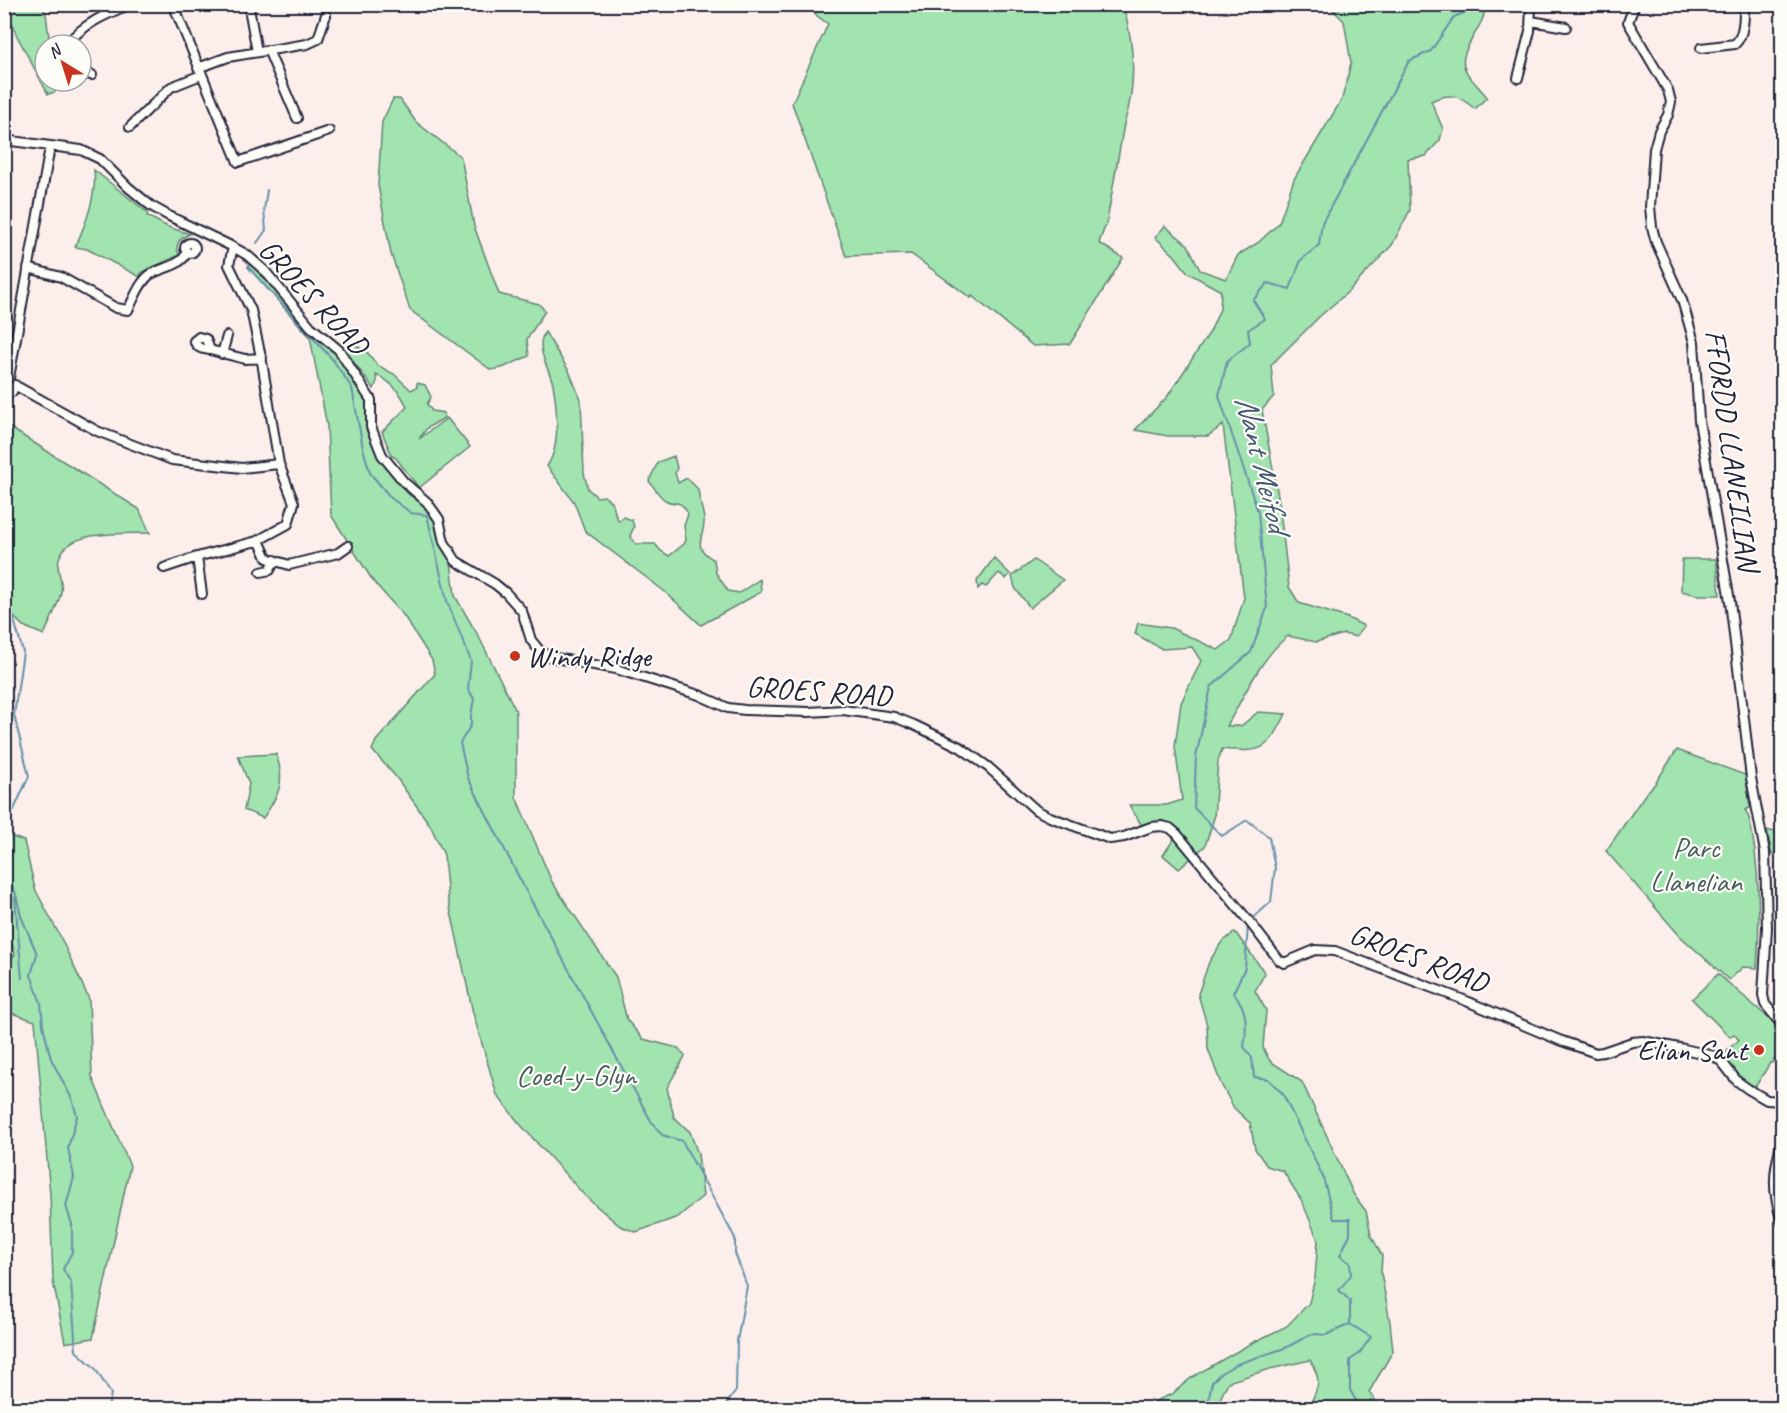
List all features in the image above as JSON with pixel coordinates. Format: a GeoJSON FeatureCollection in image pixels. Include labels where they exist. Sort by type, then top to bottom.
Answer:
{"type":"FeatureCollection","features":[{"type":"Feature","properties":{"kind":"street"},"geometry":{"type":"LineString","coordinates":[[77,33],[109,8],[131,4]]}},
{"type":"Feature","properties":{"kind":"street"},"geometry":{"type":"LineString","coordinates":[[173,4],[238,162],[329,131]]}},
{"type":"Feature","properties":{"kind":"street"},"geometry":{"type":"LineString","coordinates":[[1518,78],[1527,47],[1531,4]]}},
{"type":"Feature","properties":{"kind":"street","name":"FFORDD LLANEILIAN"},"geometry":{"type":"LineString","coordinates":[[1635,4],[1628,22],[1668,90],[1671,102],[1654,149],[1650,207],[1652,227],[1656,242],[1682,300],[1694,342],[1699,421],[1730,601],[1751,777],[1765,852],[1767,928],[1763,995],[1766,1004],[1782,1025]]}},
{"type":"Feature","properties":{"kind":"street"},"geometry":{"type":"LineString","coordinates":[[1701,48],[1735,44],[1739,40],[1744,13],[1743,4]]}},
{"type":"Feature","properties":{"kind":"street"},"geometry":{"type":"LineString","coordinates":[[249,8],[246,19],[257,52]]}},
{"type":"Feature","properties":{"kind":"street"},"geometry":{"type":"LineString","coordinates":[[130,127],[171,87],[228,57],[307,44],[318,39],[321,20]]}},
{"type":"Feature","properties":{"kind":"street"},"geometry":{"type":"LineString","coordinates":[[1531,21],[1566,27]]}},
{"type":"Feature","properties":{"kind":"street"},"geometry":{"type":"LineString","coordinates":[[268,50],[297,118]]}},
{"type":"Feature","properties":{"kind":"street","name":"GROES ROAD"},"geometry":{"type":"LineString","coordinates":[[4,140],[81,150],[100,159],[128,188],[151,206],[248,255],[265,271],[311,327],[339,350],[371,400],[371,427],[382,455],[404,482],[427,502],[439,519],[444,542],[456,561],[506,593],[522,611],[531,640],[539,650],[550,657],[616,669],[699,695],[728,708],[756,711],[860,711],[894,717],[939,736],[974,756],[1036,810],[1050,817],[1110,839],[1124,837],[1151,827],[1170,828],[1243,913],[1279,960],[1284,963],[1315,950],[1335,951],[1596,1053],[1643,1041],[1714,1056],[1722,1062],[1737,1081],[1748,1089],[1767,1100],[1782,1101]]}},
{"type":"Feature","properties":{"kind":"street"},"geometry":{"type":"LineString","coordinates":[[50,147],[7,378],[14,383],[15,387],[97,431],[172,460],[242,468],[279,464]]}},
{"type":"Feature","properties":{"kind":"street"},"geometry":{"type":"LineString","coordinates":[[164,568],[258,540],[288,524],[294,503],[279,464],[262,358],[251,310],[230,265],[233,247]]}},
{"type":"Feature","properties":{"kind":"street"},"geometry":{"type":"LineString","coordinates":[[28,268],[61,277],[116,308],[128,310],[144,281],[150,275],[182,261],[187,252]]}},
{"type":"Feature","properties":{"kind":"street"},"geometry":{"type":"LineString","coordinates":[[222,354],[227,336]]}},
{"type":"Feature","properties":{"kind":"street"},"geometry":{"type":"LineString","coordinates":[[210,350],[245,359],[262,358]]}},
{"type":"Feature","properties":{"kind":"street"},"geometry":{"type":"LineString","coordinates":[[4,394],[12,392],[15,387]]}},
{"type":"Feature","properties":{"kind":"street"},"geometry":{"type":"LineString","coordinates":[[258,540],[267,558],[289,565],[319,562],[348,546]]}},
{"type":"Feature","properties":{"kind":"street"},"geometry":{"type":"LineString","coordinates":[[197,557],[202,594]]}},
{"type":"Feature","properties":{"kind":"street"},"geometry":{"type":"LineString","coordinates":[[261,572],[270,570],[275,560]]}},
{"type":"Feature","properties":{"kind":"street"},"geometry":{"type":"LineString","coordinates":[[1782,1141],[1774,1174],[1774,1187],[1782,1222]]}},
{"type":"Feature","properties":{"kind":"green space"},"geometry":{"type":"Polygon","coordinates":[[[4,5],[42,5],[46,14],[48,33],[33,33],[33,66],[16,34],[11,19],[5,15],[4,5]]]}},
{"type":"Feature","properties":{"kind":"green space"},"geometry":{"type":"Polygon","coordinates":[[[809,5],[1123,5],[1132,49],[1131,94],[1107,221],[1099,243],[1123,258],[1070,344],[1033,346],[972,296],[971,298],[911,254],[846,256],[792,103],[828,24],[817,16],[809,5]]]}},
{"type":"Feature","properties":{"kind":"green space"},"geometry":{"type":"Polygon","coordinates":[[[1328,5],[1485,5],[1481,22],[1467,48],[1463,64],[1468,74],[1487,97],[1475,109],[1454,96],[1444,96],[1431,101],[1443,129],[1440,140],[1426,156],[1408,159],[1410,210],[1392,245],[1350,290],[1271,365],[1274,396],[1262,410],[1279,501],[1289,587],[1299,603],[1348,618],[1364,626],[1356,637],[1344,634],[1316,642],[1288,636],[1269,655],[1227,726],[1241,726],[1258,712],[1286,714],[1274,736],[1262,747],[1246,750],[1222,749],[1218,761],[1214,818],[1205,846],[1179,869],[1163,855],[1176,836],[1170,828],[1144,829],[1129,805],[1167,805],[1182,800],[1175,746],[1181,703],[1201,661],[1192,647],[1162,649],[1135,634],[1138,623],[1171,628],[1218,650],[1231,640],[1244,598],[1223,425],[1208,436],[1168,436],[1135,430],[1167,397],[1210,332],[1220,309],[1221,291],[1188,273],[1175,256],[1155,237],[1165,226],[1188,245],[1200,270],[1226,279],[1238,255],[1259,242],[1279,223],[1294,179],[1342,99],[1351,63],[1344,21],[1328,5]]]}},
{"type":"Feature","properties":{"kind":"green space"},"geometry":{"type":"Polygon","coordinates":[[[393,99],[400,99],[416,122],[461,157],[474,226],[499,294],[539,304],[545,311],[527,339],[529,356],[502,368],[491,370],[410,310],[391,254],[378,185],[382,122],[393,99]]]}},
{"type":"Feature","properties":{"kind":"green space"},"geometry":{"type":"Polygon","coordinates":[[[94,170],[148,213],[147,216],[168,227],[190,234],[179,242],[177,247],[179,255],[141,273],[140,277],[87,249],[75,247],[92,199],[94,170]]]}},
{"type":"Feature","properties":{"kind":"green space","name":"Coed-y-Glyn"},"geometry":{"type":"Polygon","coordinates":[[[250,263],[309,328],[338,354],[367,400],[368,426],[379,456],[408,494],[423,504],[436,520],[441,541],[451,562],[455,596],[479,637],[516,711],[516,797],[552,882],[616,977],[627,1020],[643,1039],[678,1048],[685,1056],[667,1088],[674,1117],[690,1132],[698,1154],[703,1196],[678,1217],[636,1232],[620,1226],[586,1197],[519,1123],[497,1095],[473,1013],[448,899],[444,855],[430,825],[396,777],[372,750],[376,741],[435,674],[432,660],[404,616],[373,581],[331,515],[327,426],[310,337],[248,267],[250,263]]]}},
{"type":"Feature","properties":{"kind":"green space"},"geometry":{"type":"Polygon","coordinates":[[[545,332],[569,371],[581,400],[584,473],[588,489],[597,497],[604,496],[609,500],[619,521],[624,517],[632,520],[634,527],[630,536],[636,544],[655,544],[669,556],[686,540],[684,526],[688,514],[680,504],[669,502],[658,494],[649,481],[658,462],[674,456],[678,483],[687,478],[698,489],[704,518],[700,545],[706,555],[714,560],[716,573],[728,591],[739,593],[760,579],[761,592],[701,625],[664,591],[585,531],[574,502],[547,466],[554,448],[557,427],[553,384],[543,358],[541,344],[545,332]]]}},
{"type":"Feature","properties":{"kind":"green space"},"geometry":{"type":"Polygon","coordinates":[[[351,342],[368,353],[377,365],[394,374],[411,390],[417,387],[417,383],[425,385],[431,397],[427,404],[432,411],[444,413],[444,418],[427,428],[419,439],[447,418],[470,447],[419,488],[392,456],[382,432],[407,407],[395,388],[376,375],[377,381],[374,389],[346,349],[351,342]]]}},
{"type":"Feature","properties":{"kind":"green space"},"geometry":{"type":"Polygon","coordinates":[[[4,424],[139,509],[150,533],[87,537],[66,547],[58,560],[62,588],[60,597],[44,635],[23,626],[5,608],[4,424]]]}},
{"type":"Feature","properties":{"kind":"green space"},"geometry":{"type":"Polygon","coordinates":[[[994,558],[1010,574],[1006,579],[999,573],[986,587],[982,585],[978,589],[977,581],[994,558]]]}},
{"type":"Feature","properties":{"kind":"green space"},"geometry":{"type":"Polygon","coordinates":[[[1682,559],[1716,559],[1720,595],[1697,595],[1681,591],[1682,559]]]}},
{"type":"Feature","properties":{"kind":"green space"},"geometry":{"type":"Polygon","coordinates":[[[1034,560],[1063,580],[1030,608],[1015,588],[1012,576],[1034,560]]]}},
{"type":"Feature","properties":{"kind":"green space","name":"Parc Llanelian"},"geometry":{"type":"Polygon","coordinates":[[[1677,750],[1746,777],[1750,808],[1745,810],[1752,832],[1758,883],[1757,968],[1743,967],[1729,980],[1680,936],[1606,851],[1677,750]]]}},
{"type":"Feature","properties":{"kind":"green space"},"geometry":{"type":"Polygon","coordinates":[[[276,754],[280,773],[279,788],[263,818],[244,810],[249,784],[238,756],[276,754]]]}},
{"type":"Feature","properties":{"kind":"green space"},"geometry":{"type":"Polygon","coordinates":[[[1767,830],[1782,834],[1782,848],[1772,855],[1767,830]]]}},
{"type":"Feature","properties":{"kind":"green space"},"geometry":{"type":"Polygon","coordinates":[[[4,834],[24,841],[35,889],[89,999],[92,1077],[130,1166],[93,1338],[65,1343],[53,1281],[50,1194],[35,1021],[5,1011],[5,968],[15,954],[5,920],[4,834]]]}},
{"type":"Feature","properties":{"kind":"green space"},"geometry":{"type":"Polygon","coordinates":[[[1235,932],[1265,973],[1255,991],[1266,1010],[1263,1048],[1270,1061],[1302,1082],[1354,1195],[1366,1211],[1371,1235],[1382,1256],[1381,1273],[1393,1351],[1369,1392],[1380,1408],[1312,1408],[1310,1404],[1318,1382],[1310,1360],[1228,1382],[1216,1408],[1132,1408],[1141,1407],[1172,1394],[1192,1377],[1287,1326],[1309,1303],[1315,1278],[1318,1240],[1302,1201],[1283,1171],[1267,1166],[1255,1149],[1250,1123],[1234,1108],[1221,1084],[1208,1049],[1207,1025],[1198,994],[1209,962],[1221,943],[1235,932]]]}},
{"type":"Feature","properties":{"kind":"green space"},"geometry":{"type":"Polygon","coordinates":[[[1718,974],[1771,1020],[1782,1033],[1782,1047],[1754,1089],[1738,1078],[1730,1069],[1726,1058],[1726,1051],[1739,1040],[1734,1034],[1730,1037],[1692,999],[1718,974]]]}},
{"type":"Feature","properties":{"kind":"waterway","name":"Nant Meifod"},"geometry":{"type":"LineString","coordinates":[[1253,918],[1271,902],[1275,868],[1269,837],[1247,820],[1222,836],[1194,808],[1196,757],[1211,687],[1251,652],[1267,608],[1258,512],[1219,396],[1227,361],[1250,343],[1248,330],[1265,319],[1253,300],[1268,283],[1290,289],[1301,260],[1319,245],[1322,223],[1409,61],[1431,51],[1454,17],[1466,12],[1472,4]]}},
{"type":"Feature","properties":{"kind":"waterway"},"geometry":{"type":"LineString","coordinates":[[257,243],[266,230],[264,210],[267,190]]}},
{"type":"Feature","properties":{"kind":"waterway"},"geometry":{"type":"LineString","coordinates":[[248,267],[333,360],[352,388],[370,473],[391,498],[411,513],[427,515],[447,601],[471,661],[468,688],[474,699],[471,725],[460,743],[468,778],[526,891],[651,1121],[662,1135],[682,1141],[735,1238],[735,1253],[747,1286],[737,1341],[736,1391],[723,1408]]}},
{"type":"Feature","properties":{"kind":"waterway"},"geometry":{"type":"LineString","coordinates":[[4,832],[29,776],[14,715],[23,652],[13,616]]}},
{"type":"Feature","properties":{"kind":"waterway"},"geometry":{"type":"LineString","coordinates":[[4,869],[14,890]]}},
{"type":"Feature","properties":{"kind":"waterway"},"geometry":{"type":"LineString","coordinates":[[15,891],[21,916],[37,954],[31,975],[41,1003],[43,1025],[51,1059],[72,1099],[77,1116],[68,1148],[74,1177],[66,1206],[72,1224],[72,1252],[63,1269],[71,1283],[76,1351],[95,1368],[111,1394],[108,1408]]}},
{"type":"Feature","properties":{"kind":"waterway"},"geometry":{"type":"LineString","coordinates":[[15,898],[22,979]]}},
{"type":"Feature","properties":{"kind":"waterway","name":"Nant Meifod"},"geometry":{"type":"LineString","coordinates":[[1248,925],[1245,968],[1233,993],[1244,1011],[1246,1025],[1244,1047],[1252,1058],[1254,1077],[1268,1079],[1283,1094],[1323,1177],[1334,1219],[1350,1219],[1350,1234],[1340,1256],[1350,1263],[1351,1275],[1339,1290],[1350,1301],[1350,1324],[1371,1337],[1359,1354],[1350,1360],[1350,1390],[1360,1408]]}},
{"type":"Feature","properties":{"kind":"waterway"},"geometry":{"type":"LineString","coordinates":[[1207,1408],[1212,1382],[1221,1373],[1237,1364],[1285,1348],[1310,1335],[1326,1335],[1350,1324]]}},
{"type":"Feature","properties":{"kind":"place","name":"Windy Ridge"},"geometry":{"type":"Point","coordinates":[515,656]}},
{"type":"Feature","properties":{"kind":"place","name":"Elian Sant"},"geometry":{"type":"Point","coordinates":[1759,1050]}}]}
